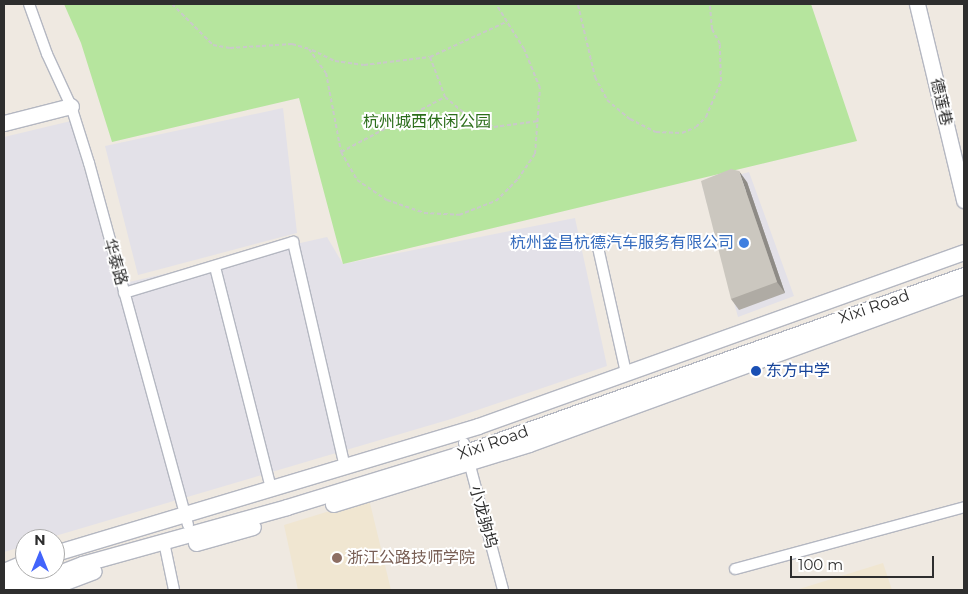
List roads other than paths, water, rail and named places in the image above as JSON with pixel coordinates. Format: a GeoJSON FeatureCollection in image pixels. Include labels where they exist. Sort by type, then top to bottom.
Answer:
{"type":"FeatureCollection","features":[{"type":"Feature","properties":{"kind":"main road","name":"德莲巷"},"geometry":{"type":"LineString","coordinates":[[917,4],[964,200]]}},
{"type":"Feature","properties":{"kind":"main road"},"geometry":{"type":"LineString","coordinates":[[4,123],[71,106]]}},
{"type":"Feature","properties":{"kind":"main road","name":"Xixi Road"},"geometry":{"type":"LineString","coordinates":[[65,560],[187,520],[271,489],[478,426],[964,252]]}},
{"type":"Feature","properties":{"kind":"main road","name":"Xixi Road"},"geometry":{"type":"LineString","coordinates":[[466,453],[964,264]]}},
{"type":"Feature","properties":{"kind":"main road","name":"Xixi Road"},"geometry":{"type":"LineString","coordinates":[[65,550],[466,453],[964,275]]}},
{"type":"Feature","properties":{"kind":"main road","name":"Xixi Road"},"geometry":{"type":"LineString","coordinates":[[44,590],[165,546],[466,453],[964,286]]}},
{"type":"Feature","properties":{"kind":"main road","name":"Xixi Road"},"geometry":{"type":"LineString","coordinates":[[65,568],[165,546]]}},
{"type":"Feature","properties":{"kind":"main road","name":"Xixi Road"},"geometry":{"type":"LineString","coordinates":[[4,584],[21,579]]}},
{"type":"Feature","properties":{"kind":"main road","name":"Xixi Road"},"geometry":{"type":"LineString","coordinates":[[15,590],[28,579]]}},
{"type":"Feature","properties":{"kind":"street","name":"华泰路"},"geometry":{"type":"LineString","coordinates":[[29,4],[47,54],[71,106],[187,520]]}},
{"type":"Feature","properties":{"kind":"street"},"geometry":{"type":"LineString","coordinates":[[124,292],[215,267],[293,242],[346,467]]}},
{"type":"Feature","properties":{"kind":"street"},"geometry":{"type":"LineString","coordinates":[[598,243],[626,373]]}},
{"type":"Feature","properties":{"kind":"street"},"geometry":{"type":"LineString","coordinates":[[215,267],[271,489]]}},
{"type":"Feature","properties":{"kind":"street","name":"小龙驹坞"},"geometry":{"type":"LineString","coordinates":[[466,453],[502,590]]}},
{"type":"Feature","properties":{"kind":"street"},"geometry":{"type":"LineString","coordinates":[[735,569],[964,507]]}},
{"type":"Feature","properties":{"kind":"street"},"geometry":{"type":"LineString","coordinates":[[165,546],[174,590]]}},
{"type":"Feature","properties":{"kind":"place","name":"杭州金昌杭德汽车服务有限公司"},"geometry":{"type":"Point","coordinates":[744,243]}},
{"type":"Feature","properties":{"kind":"place","name":"东方中学"},"geometry":{"type":"Point","coordinates":[756,371]}},
{"type":"Feature","properties":{"kind":"place","name":"浙江公路技师学院"},"geometry":{"type":"Point","coordinates":[337,558]}},
{"type":"Feature","properties":{"kind":"park label","name":"杭州城西休闲公园"},"geometry":{"type":"Point","coordinates":[427,122]}}]}
